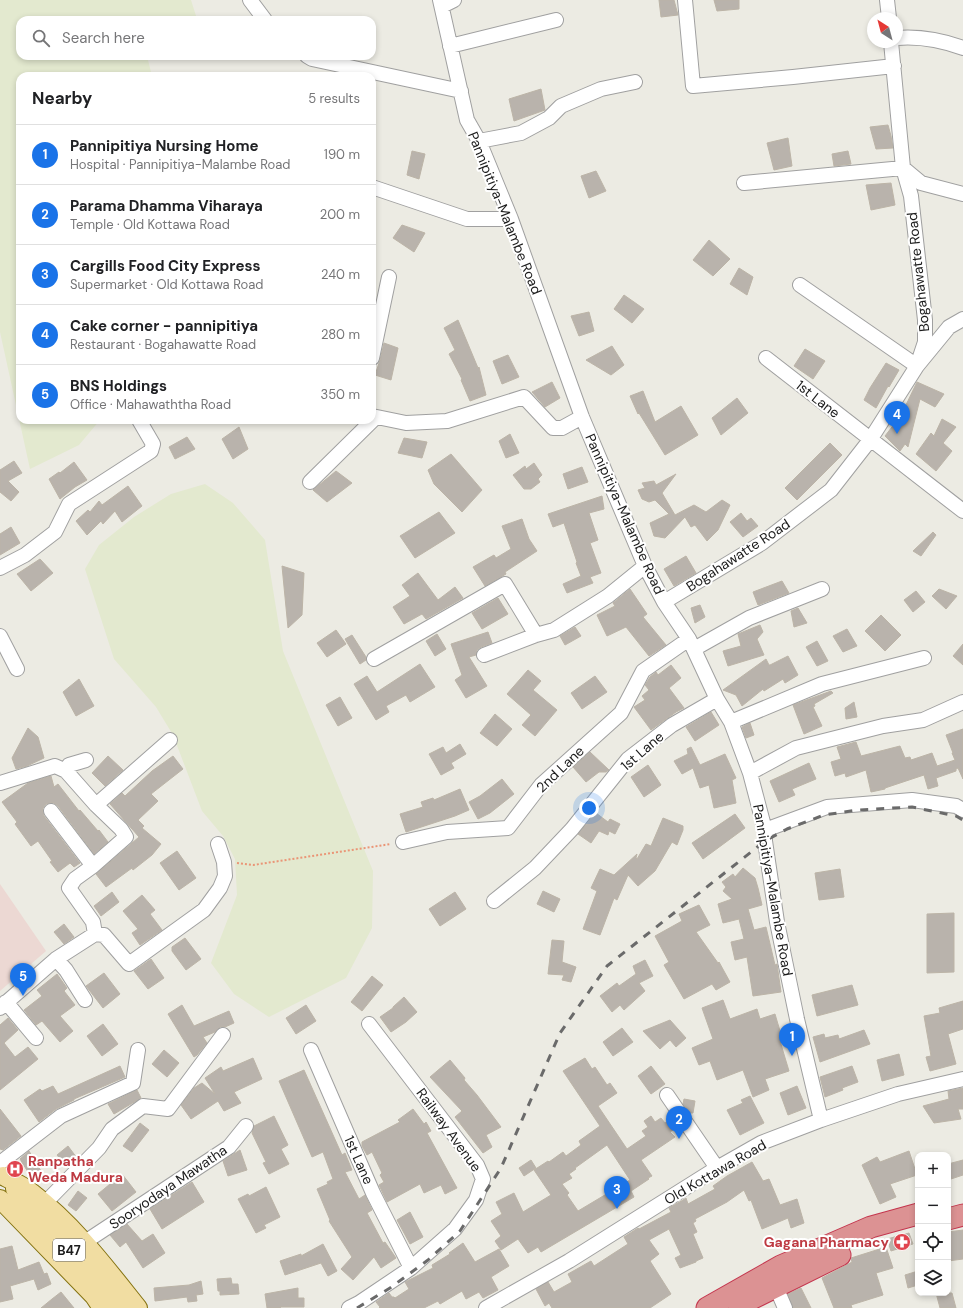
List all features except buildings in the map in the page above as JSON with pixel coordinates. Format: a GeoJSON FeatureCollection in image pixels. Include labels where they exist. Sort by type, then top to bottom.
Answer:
{"type":"FeatureCollection","features":[{"type":"Feature","properties":{"kind":"highway"},"geometry":{"type":"LineString","coordinates":[[951,1204],[963,1201]]}},
{"type":"Feature","properties":{"kind":"highway"},"geometry":{"type":"LineString","coordinates":[[707,1308],[788,1263],[871,1227],[915,1215]]}},
{"type":"Feature","properties":{"kind":"highway"},"geometry":{"type":"LineString","coordinates":[[951,1219],[963,1215]]}},
{"type":"Feature","properties":{"kind":"highway"},"geometry":{"type":"LineString","coordinates":[[733,1308],[860,1245],[915,1229]]}},
{"type":"Feature","properties":{"kind":"main road"},"geometry":{"type":"LineString","coordinates":[[1,1170],[31,1191],[85,1242],[138,1308]]}},
{"type":"Feature","properties":{"kind":"main road","name":"B47"},"geometry":{"type":"LineString","coordinates":[[1,1170],[17,1192],[49,1229],[105,1287],[120,1308]]}},
{"type":"Feature","properties":{"kind":"main road","name":"B47"},"geometry":{"type":"LineString","coordinates":[[0,1199],[94,1296],[102,1308]]}},
{"type":"Feature","properties":{"kind":"main road"},"geometry":{"type":"LineString","coordinates":[[0,1207],[97,1308]]}},
{"type":"Feature","properties":{"kind":"street"},"geometry":{"type":"LineString","coordinates":[[250,0],[262,16]]}},
{"type":"Feature","properties":{"kind":"street"},"geometry":{"type":"LineString","coordinates":[[441,3],[454,0]]}},
{"type":"Feature","properties":{"kind":"street"},"geometry":{"type":"LineString","coordinates":[[685,0],[693,86],[894,66]]}},
{"type":"Feature","properties":{"kind":"street"},"geometry":{"type":"LineString","coordinates":[[887,0],[888,12]]}},
{"type":"Feature","properties":{"kind":"street","name":"Pannipitiya-Malambe Road"},"geometry":{"type":"LineString","coordinates":[[441,3],[467,120],[479,141],[510,220],[582,417],[645,566],[664,602],[692,644],[717,698],[731,722],[750,773],[765,830],[765,841],[777,922],[797,1019],[821,1120]]}},
{"type":"Feature","properties":{"kind":"street"},"geometry":{"type":"LineString","coordinates":[[450,46],[556,20]]}},
{"type":"Feature","properties":{"kind":"street"},"geometry":{"type":"LineString","coordinates":[[903,38],[913,37],[944,41],[963,48]]}},
{"type":"Feature","properties":{"kind":"street","name":"Bogahawatte Road"},"geometry":{"type":"LineString","coordinates":[[664,602],[762,543],[831,490],[870,440],[917,366],[925,342],[925,320],[911,196],[903,168],[892,48]]}},
{"type":"Feature","properties":{"kind":"street"},"geometry":{"type":"LineString","coordinates":[[317,60],[373,72]]}},
{"type":"Feature","properties":{"kind":"street"},"geometry":{"type":"LineString","coordinates":[[376,73],[461,91]]}},
{"type":"Feature","properties":{"kind":"street"},"geometry":{"type":"LineString","coordinates":[[479,141],[521,132],[549,118],[562,106],[601,89],[635,82]]}},
{"type":"Feature","properties":{"kind":"street"},"geometry":{"type":"LineString","coordinates":[[744,184],[903,168],[922,183],[963,194]]}},
{"type":"Feature","properties":{"kind":"street"},"geometry":{"type":"LineString","coordinates":[[376,188],[467,219],[510,220]]}},
{"type":"Feature","properties":{"kind":"street"},"geometry":{"type":"LineString","coordinates":[[376,339],[389,277]]}},
{"type":"Feature","properties":{"kind":"street"},"geometry":{"type":"LineString","coordinates":[[800,285],[917,366],[949,327],[963,319]]}},
{"type":"Feature","properties":{"kind":"street","name":"1st Lane"},"geometry":{"type":"LineString","coordinates":[[766,358],[963,511]]}},
{"type":"Feature","properties":{"kind":"street"},"geometry":{"type":"LineString","coordinates":[[376,417],[406,423],[447,421],[524,397],[553,428],[562,428],[582,417]]}},
{"type":"Feature","properties":{"kind":"street"},"geometry":{"type":"LineString","coordinates":[[0,568],[25,555],[55,532],[69,504],[151,450],[153,444],[141,424]]}},
{"type":"Feature","properties":{"kind":"street"},"geometry":{"type":"LineString","coordinates":[[310,482],[367,424]]}},
{"type":"Feature","properties":{"kind":"street"},"geometry":{"type":"LineString","coordinates":[[484,655],[536,635],[554,630],[608,596],[645,566]]}},
{"type":"Feature","properties":{"kind":"street"},"geometry":{"type":"LineString","coordinates":[[374,659],[505,584],[536,635]]}},
{"type":"Feature","properties":{"kind":"street","name":"2nd Lane"},"geometry":{"type":"LineString","coordinates":[[403,842],[447,832],[508,828],[541,785],[621,713],[643,672],[692,644],[749,618],[822,589]]}},
{"type":"Feature","properties":{"kind":"street"},"geometry":{"type":"LineString","coordinates":[[0,636],[17,669]]}},
{"type":"Feature","properties":{"kind":"street"},"geometry":{"type":"LineString","coordinates":[[731,722],[822,684],[924,658]]}},
{"type":"Feature","properties":{"kind":"street","name":"1st Lane"},"geometry":{"type":"LineString","coordinates":[[494,901],[535,868],[572,829],[628,759],[672,725],[717,698]]}},
{"type":"Feature","properties":{"kind":"street"},"geometry":{"type":"LineString","coordinates":[[750,773],[796,748],[883,726],[923,720],[963,702]]}},
{"type":"Feature","properties":{"kind":"street"},"geometry":{"type":"LineString","coordinates":[[96,805],[170,740]]}},
{"type":"Feature","properties":{"kind":"street"},"geometry":{"type":"LineString","coordinates":[[66,771],[69,765],[86,760]]}},
{"type":"Feature","properties":{"kind":"street"},"geometry":{"type":"LineString","coordinates":[[0,782],[55,766],[66,771],[96,805],[121,828],[126,838],[93,866],[75,878],[69,888],[93,922],[95,934]]}},
{"type":"Feature","properties":{"kind":"street"},"geometry":{"type":"LineString","coordinates":[[765,830],[827,807],[912,800],[956,806],[963,810]]}},
{"type":"Feature","properties":{"kind":"street"},"geometry":{"type":"LineString","coordinates":[[51,812],[93,866]]}},
{"type":"Feature","properties":{"kind":"street"},"geometry":{"type":"LineString","coordinates":[[36,1038],[3,1005],[56,959],[95,934],[104,935],[129,964],[204,910],[220,888],[224,876],[224,862],[218,844]]}},
{"type":"Feature","properties":{"kind":"street"},"geometry":{"type":"LineString","coordinates":[[56,959],[66,970],[85,1000]]}},
{"type":"Feature","properties":{"kind":"street","name":"Railway Avenue"},"geometry":{"type":"LineString","coordinates":[[348,1308],[359,1303],[411,1268],[455,1229],[476,1200],[483,1179],[477,1165],[369,1024]]}},
{"type":"Feature","properties":{"kind":"street"},"geometry":{"type":"LineString","coordinates":[[45,1203],[99,1148],[112,1129],[143,1106],[168,1109],[223,1035]]}},
{"type":"Feature","properties":{"kind":"street"},"geometry":{"type":"LineString","coordinates":[[1,1170],[61,1116],[133,1083],[138,1050]]}},
{"type":"Feature","properties":{"kind":"street","name":"1st Lane"},"geometry":{"type":"LineString","coordinates":[[312,1050],[373,1193],[411,1268]]}},
{"type":"Feature","properties":{"kind":"street","name":"Old Kottawa Road"},"geometry":{"type":"LineString","coordinates":[[486,1308],[569,1261],[717,1168],[761,1143],[821,1120],[898,1094],[963,1079]]}},
{"type":"Feature","properties":{"kind":"street"},"geometry":{"type":"LineString","coordinates":[[667,1095],[717,1168]]}},
{"type":"Feature","properties":{"kind":"street","name":"Sooryodaya Mawatha"},"geometry":{"type":"LineString","coordinates":[[85,1242],[229,1147],[246,1126]]}},
{"type":"Feature","properties":{"kind":"street"},"geometry":{"type":"LineString","coordinates":[[776,1287],[785,1308]]}},
{"type":"Feature","properties":{"kind":"path"},"geometry":{"type":"LineString","coordinates":[[224,862],[253,865],[403,842]]}},
{"type":"Feature","properties":{"kind":"shaded area"},"geometry":{"type":"Polygon","coordinates":[[[0,884],[46,951],[0,991],[0,884]]]}},
{"type":"Feature","properties":{"kind":"green space"},"geometry":{"type":"Polygon","coordinates":[[[0,0],[191,0],[196,16],[16,16],[16,60],[148,60],[151,72],[16,72],[16,405],[0,332],[0,0]]]}},
{"type":"Feature","properties":{"kind":"green space"},"geometry":{"type":"Polygon","coordinates":[[[20,424],[97,424],[79,445],[30,469],[20,424]]]}},
{"type":"Feature","properties":{"kind":"green space"},"geometry":{"type":"Polygon","coordinates":[[[205,484],[233,503],[265,540],[283,651],[373,871],[372,928],[346,978],[269,1017],[234,994],[211,963],[237,895],[235,859],[223,836],[202,811],[173,735],[156,707],[114,659],[85,569],[99,545],[134,517],[171,494],[205,484]]]}},
{"type":"Feature","properties":{"kind":"railway"},"geometry":{"type":"LineString","coordinates":[[357,1308],[390,1288],[428,1260],[460,1231],[501,1168],[560,1033],[607,966],[765,841],[787,829],[824,815],[858,810],[912,807],[956,816],[963,820]]}},
{"type":"Feature","properties":{"kind":"place","name":"Cake corner - pannipitiya"},"geometry":{"type":"Point","coordinates":[897,434]}},
{"type":"Feature","properties":{"kind":"place","name":"BNS Holdings"},"geometry":{"type":"Point","coordinates":[23,996]}},
{"type":"Feature","properties":{"kind":"place","name":"Pannipitiya Nursing Home"},"geometry":{"type":"Point","coordinates":[792,1056]}},
{"type":"Feature","properties":{"kind":"place","name":"Parama Dhamma Viharaya"},"geometry":{"type":"Point","coordinates":[679,1139]}},
{"type":"Feature","properties":{"kind":"place","name":"Ranpatha Weda Madura"},"geometry":{"type":"Point","coordinates":[15,1169]}},
{"type":"Feature","properties":{"kind":"place","name":"Cargills Food City Express"},"geometry":{"type":"Point","coordinates":[617,1209]}},
{"type":"Feature","properties":{"kind":"place","name":"Gagana Pharmacy"},"geometry":{"type":"Point","coordinates":[902,1242]}}]}
